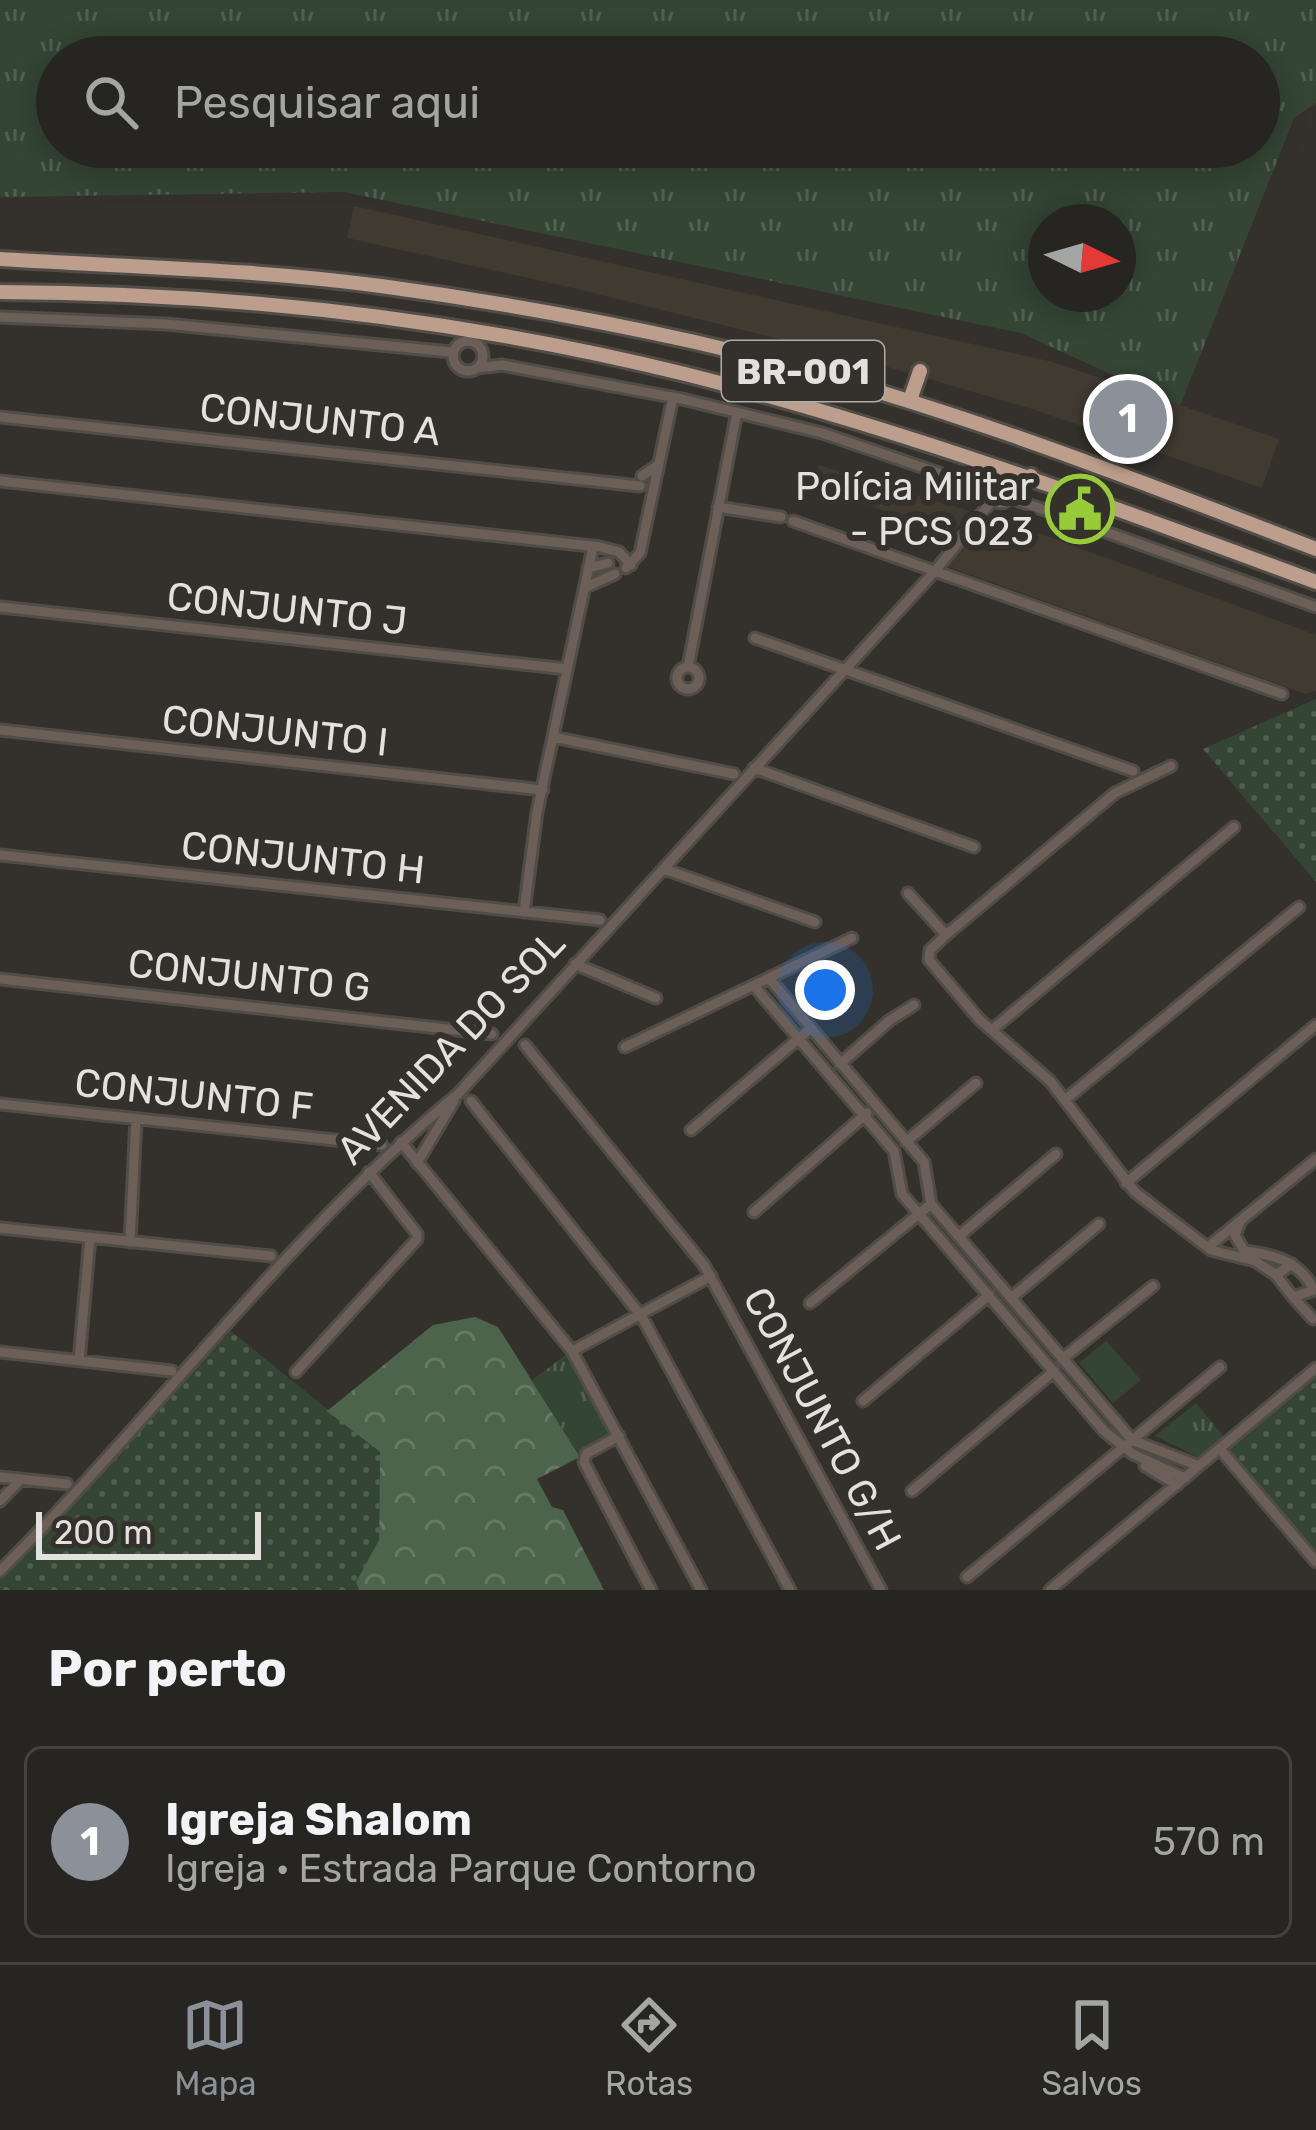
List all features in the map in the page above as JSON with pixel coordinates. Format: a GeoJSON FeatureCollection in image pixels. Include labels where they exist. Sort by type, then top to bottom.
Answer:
{"type":"FeatureCollection","features":[{"type":"Feature","properties":{"kind":"highway","name":"BR-001"},"geometry":{"type":"LineString","coordinates":[[0,260],[382,286],[696,342],[910,400],[1133,476],[1316,549]]}},
{"type":"Feature","properties":{"kind":"highway"},"geometry":{"type":"LineString","coordinates":[[234,273],[242,289],[234,300]]}},
{"type":"Feature","properties":{"kind":"highway"},"geometry":{"type":"LineString","coordinates":[[262,303],[260,284],[270,275]]}},
{"type":"Feature","properties":{"kind":"highway","name":"BR-001"},"geometry":{"type":"LineString","coordinates":[[0,292],[262,303],[501,337],[686,375],[1004,467],[1316,582]]}},
{"type":"Feature","properties":{"kind":"highway"},"geometry":{"type":"LineString","coordinates":[[608,358],[621,346],[618,327]]}},
{"type":"Feature","properties":{"kind":"highway"},"geometry":{"type":"LineString","coordinates":[[444,328],[452,354]]}},
{"type":"Feature","properties":{"kind":"highway"},"geometry":{"type":"LineString","coordinates":[[482,358],[501,337]]}},
{"type":"Feature","properties":{"kind":"highway"},"geometry":{"type":"LineString","coordinates":[[686,375],[682,359],[696,342]]}},
{"type":"Feature","properties":{"kind":"highway"},"geometry":{"type":"LineString","coordinates":[[910,400],[920,371]]}},
{"type":"Feature","properties":{"kind":"highway"},"geometry":{"type":"LineString","coordinates":[[822,433],[828,415]]}},
{"type":"Feature","properties":{"kind":"highway"},"geometry":{"type":"LineString","coordinates":[[1001,495],[1004,467]]}},
{"type":"Feature","properties":{"kind":"highway"},"geometry":{"type":"LineString","coordinates":[[1001,495],[1031,476]]}},
{"type":"Feature","properties":{"kind":"street"},"geometry":{"type":"LineString","coordinates":[[0,317],[181,325],[434,353],[452,354],[464,343],[482,358],[502,364],[674,397],[822,433],[1316,607]]}},
{"type":"Feature","properties":{"kind":"street"},"geometry":{"type":"LineString","coordinates":[[452,354],[461,368],[482,358]]}},
{"type":"Feature","properties":{"kind":"street"},"geometry":{"type":"LineString","coordinates":[[586,587],[642,545],[643,483],[658,465],[674,397]]}},
{"type":"Feature","properties":{"kind":"street"},"geometry":{"type":"LineString","coordinates":[[688,667],[737,412]]}},
{"type":"Feature","properties":{"kind":"street","name":"CONJUNTO A"},"geometry":{"type":"LineString","coordinates":[[0,417],[643,483]]}},
{"type":"Feature","properties":{"kind":"street"},"geometry":{"type":"LineString","coordinates":[[643,483],[658,465]]}},
{"type":"Feature","properties":{"kind":"street"},"geometry":{"type":"LineString","coordinates":[[0,482],[593,547],[620,564]]}},
{"type":"Feature","properties":{"kind":"street","name":"AVENIDA DO SOL"},"geometry":{"type":"LineString","coordinates":[[0,1570],[82,1490],[369,1172],[458,1094],[1001,495]]}},
{"type":"Feature","properties":{"kind":"street"},"geometry":{"type":"LineString","coordinates":[[718,507],[787,519],[1282,694]]}},
{"type":"Feature","properties":{"kind":"street"},"geometry":{"type":"LineString","coordinates":[[527,912],[543,790],[593,547]]}},
{"type":"Feature","properties":{"kind":"street"},"geometry":{"type":"LineString","coordinates":[[588,568],[620,564]]}},
{"type":"Feature","properties":{"kind":"street","name":"CONJUNTO J"},"geometry":{"type":"LineString","coordinates":[[0,607],[567,669]]}},
{"type":"Feature","properties":{"kind":"street"},"geometry":{"type":"LineString","coordinates":[[755,638],[1133,771]]}},
{"type":"Feature","properties":{"kind":"street","name":"CONJUNTO I"},"geometry":{"type":"LineString","coordinates":[[0,730],[543,790]]}},
{"type":"Feature","properties":{"kind":"street"},"geometry":{"type":"LineString","coordinates":[[554,736],[734,774]]}},
{"type":"Feature","properties":{"kind":"street"},"geometry":{"type":"LineString","coordinates":[[1171,766],[1115,793],[946,934],[930,950],[929,960],[969,1008],[1066,1099],[1126,1183],[1210,1246],[1256,1261],[1276,1276],[1313,1319]]}},
{"type":"Feature","properties":{"kind":"street"},"geometry":{"type":"LineString","coordinates":[[754,768],[974,847]]}},
{"type":"Feature","properties":{"kind":"street"},"geometry":{"type":"LineString","coordinates":[[992,1028],[1234,826]]}},
{"type":"Feature","properties":{"kind":"street","name":"CONJUNTO H"},"geometry":{"type":"LineString","coordinates":[[0,855],[600,920]]}},
{"type":"Feature","properties":{"kind":"street"},"geometry":{"type":"LineString","coordinates":[[664,869],[814,922]]}},
{"type":"Feature","properties":{"kind":"street"},"geometry":{"type":"LineString","coordinates":[[908,893],[946,934]]}},
{"type":"Feature","properties":{"kind":"street"},"geometry":{"type":"LineString","coordinates":[[1066,1099],[1299,907]]}},
{"type":"Feature","properties":{"kind":"street"},"geometry":{"type":"LineString","coordinates":[[626,1047],[852,938]]}},
{"type":"Feature","properties":{"kind":"street"},"geometry":{"type":"LineString","coordinates":[[575,964],[656,998]]}},
{"type":"Feature","properties":{"kind":"street"},"geometry":{"type":"LineString","coordinates":[[769,978],[924,1162],[931,1204],[1132,1439],[1199,1466]]}},
{"type":"Feature","properties":{"kind":"street","name":"CONJUNTO G"},"geometry":{"type":"LineString","coordinates":[[0,979],[492,1034]]}},
{"type":"Feature","properties":{"kind":"street"},"geometry":{"type":"LineString","coordinates":[[754,986],[897,1156],[899,1188],[1054,1371],[1122,1448],[1181,1481]]}},
{"type":"Feature","properties":{"kind":"street"},"geometry":{"type":"LineString","coordinates":[[840,1064],[914,1005]]}},
{"type":"Feature","properties":{"kind":"street"},"geometry":{"type":"LineString","coordinates":[[1126,1183],[1316,1025]]}},
{"type":"Feature","properties":{"kind":"street"},"geometry":{"type":"LineString","coordinates":[[691,1130],[811,1028]]}},
{"type":"Feature","properties":{"kind":"street","name":"CONJUNTO G/H"},"geometry":{"type":"LineString","coordinates":[[525,1045],[711,1276],[880,1590]]}},
{"type":"Feature","properties":{"kind":"street"},"geometry":{"type":"LineString","coordinates":[[906,1142],[976,1083]]}},
{"type":"Feature","properties":{"kind":"street"},"geometry":{"type":"LineString","coordinates":[[418,1160],[458,1094]]}},
{"type":"Feature","properties":{"kind":"street"},"geometry":{"type":"LineString","coordinates":[[471,1101],[642,1317],[790,1590]]}},
{"type":"Feature","properties":{"kind":"street","name":"CONJUNTO F"},"geometry":{"type":"LineString","coordinates":[[0,1104],[382,1145]]}},
{"type":"Feature","properties":{"kind":"street"},"geometry":{"type":"LineString","coordinates":[[754,1213],[876,1106]]}},
{"type":"Feature","properties":{"kind":"street"},"geometry":{"type":"LineString","coordinates":[[130,1242],[136,1119]]}},
{"type":"Feature","properties":{"kind":"street"},"geometry":{"type":"LineString","coordinates":[[424,1122],[434,1133]]}},
{"type":"Feature","properties":{"kind":"street"},"geometry":{"type":"LineString","coordinates":[[418,1160],[424,1122]]}},
{"type":"Feature","properties":{"kind":"street"},"geometry":{"type":"LineString","coordinates":[[400,1142],[572,1351],[701,1590]]}},
{"type":"Feature","properties":{"kind":"street"},"geometry":{"type":"LineString","coordinates":[[959,1236],[1056,1154]]}},
{"type":"Feature","properties":{"kind":"street"},"geometry":{"type":"LineString","coordinates":[[1210,1246],[1316,1159]]}},
{"type":"Feature","properties":{"kind":"street"},"geometry":{"type":"LineString","coordinates":[[296,1372],[417,1236],[369,1172]]}},
{"type":"Feature","properties":{"kind":"street"},"geometry":{"type":"LineString","coordinates":[[810,1303],[931,1204]]}},
{"type":"Feature","properties":{"kind":"street"},"geometry":{"type":"LineString","coordinates":[[1011,1298],[1099,1225]]}},
{"type":"Feature","properties":{"kind":"street"},"geometry":{"type":"LineString","coordinates":[[1238,1225],[1237,1242],[1244,1251]]}},
{"type":"Feature","properties":{"kind":"street"},"geometry":{"type":"LineString","coordinates":[[0,1228],[271,1256]]}},
{"type":"Feature","properties":{"kind":"street"},"geometry":{"type":"LineString","coordinates":[[79,1361],[90,1238]]}},
{"type":"Feature","properties":{"kind":"street"},"geometry":{"type":"LineString","coordinates":[[1210,1246],[1276,1256],[1292,1264],[1315,1291],[1293,1297]]}},
{"type":"Feature","properties":{"kind":"street"},"geometry":{"type":"LineString","coordinates":[[970,1273],[981,1263]]}},
{"type":"Feature","properties":{"kind":"street"},"geometry":{"type":"LineString","coordinates":[[1276,1276],[1292,1264]]}},
{"type":"Feature","properties":{"kind":"street"},"geometry":{"type":"LineString","coordinates":[[572,1351],[711,1276]]}},
{"type":"Feature","properties":{"kind":"street"},"geometry":{"type":"LineString","coordinates":[[1062,1359],[1153,1286]]}},
{"type":"Feature","properties":{"kind":"street"},"geometry":{"type":"LineString","coordinates":[[863,1401],[989,1295]]}},
{"type":"Feature","properties":{"kind":"street"},"geometry":{"type":"LineString","coordinates":[[1028,1340],[1039,1331]]}},
{"type":"Feature","properties":{"kind":"street"},"geometry":{"type":"LineString","coordinates":[[0,1352],[172,1371]]}},
{"type":"Feature","properties":{"kind":"street"},"geometry":{"type":"LineString","coordinates":[[967,1577],[1220,1367]]}},
{"type":"Feature","properties":{"kind":"street"},"geometry":{"type":"LineString","coordinates":[[1050,1590],[1316,1368]]}},
{"type":"Feature","properties":{"kind":"street"},"geometry":{"type":"LineString","coordinates":[[912,1491],[1054,1371]]}},
{"type":"Feature","properties":{"kind":"street"},"geometry":{"type":"LineString","coordinates":[[619,1436],[586,1454],[584,1462],[651,1590]]}},
{"type":"Feature","properties":{"kind":"street"},"geometry":{"type":"LineString","coordinates":[[1220,1449],[1316,1562]]}},
{"type":"Feature","properties":{"kind":"street"},"geometry":{"type":"LineString","coordinates":[[0,1477],[67,1484]]}},
{"type":"Feature","properties":{"kind":"street"},"geometry":{"type":"LineString","coordinates":[[0,1501],[22,1479]]}},
{"type":"Feature","properties":{"kind":"shaded area"},"geometry":{"type":"Polygon","coordinates":[[[354,206],[1053,362],[1279,439],[1262,488],[1032,409],[864,360],[347,238],[354,206]]]}},
{"type":"Feature","properties":{"kind":"shaded area"},"geometry":{"type":"Polygon","coordinates":[[[818,465],[970,511],[953,533],[810,487],[818,465]]]}},
{"type":"Feature","properties":{"kind":"shaded area"},"geometry":{"type":"Polygon","coordinates":[[[992,516],[1316,635],[1316,691],[1306,694],[948,567],[992,516]]]}},
{"type":"Feature","properties":{"kind":"green space"},"geometry":{"type":"Polygon","coordinates":[[[0,0],[1316,0],[1316,103],[1294,118],[1280,153],[1280,36],[36,36],[36,168],[1274,168],[1180,406],[1021,333],[344,192],[0,197],[0,0]]]}},
{"type":"Feature","properties":{"kind":"green space"},"geometry":{"type":"Polygon","coordinates":[[[1316,699],[1316,882],[1203,749],[1316,699]]]}},
{"type":"Feature","properties":{"kind":"green space"},"geometry":{"type":"Polygon","coordinates":[[[475,1317],[498,1327],[580,1457],[537,1479],[552,1507],[563,1510],[604,1590],[359,1590],[356,1582],[379,1540],[380,1452],[327,1411],[433,1325],[475,1317]]]}},
{"type":"Feature","properties":{"kind":"green space"},"geometry":{"type":"Polygon","coordinates":[[[231,1331],[380,1452],[379,1540],[356,1582],[359,1590],[0,1590],[0,1575],[231,1331]]]}},
{"type":"Feature","properties":{"kind":"green space"},"geometry":{"type":"Polygon","coordinates":[[[1106,1341],[1141,1380],[1113,1403],[1079,1363],[1106,1341]]]}},
{"type":"Feature","properties":{"kind":"green space"},"geometry":{"type":"Polygon","coordinates":[[[567,1354],[614,1437],[580,1457],[532,1380],[567,1354]]]}},
{"type":"Feature","properties":{"kind":"green space"},"geometry":{"type":"Polygon","coordinates":[[[1316,1376],[1316,1560],[1223,1452],[1316,1376]]]}},
{"type":"Feature","properties":{"kind":"green space"},"geometry":{"type":"Polygon","coordinates":[[[1196,1403],[1224,1437],[1200,1458],[1155,1436],[1196,1403]]]}},
{"type":"Feature","properties":{"kind":"place","name":"Igreja Shalom"},"geometry":{"type":"Point","coordinates":[1128,419]}},
{"type":"Feature","properties":{"kind":"place","name":"Polícia Militar - PCS 023"},"geometry":{"type":"Point","coordinates":[1080,509]}}]}
